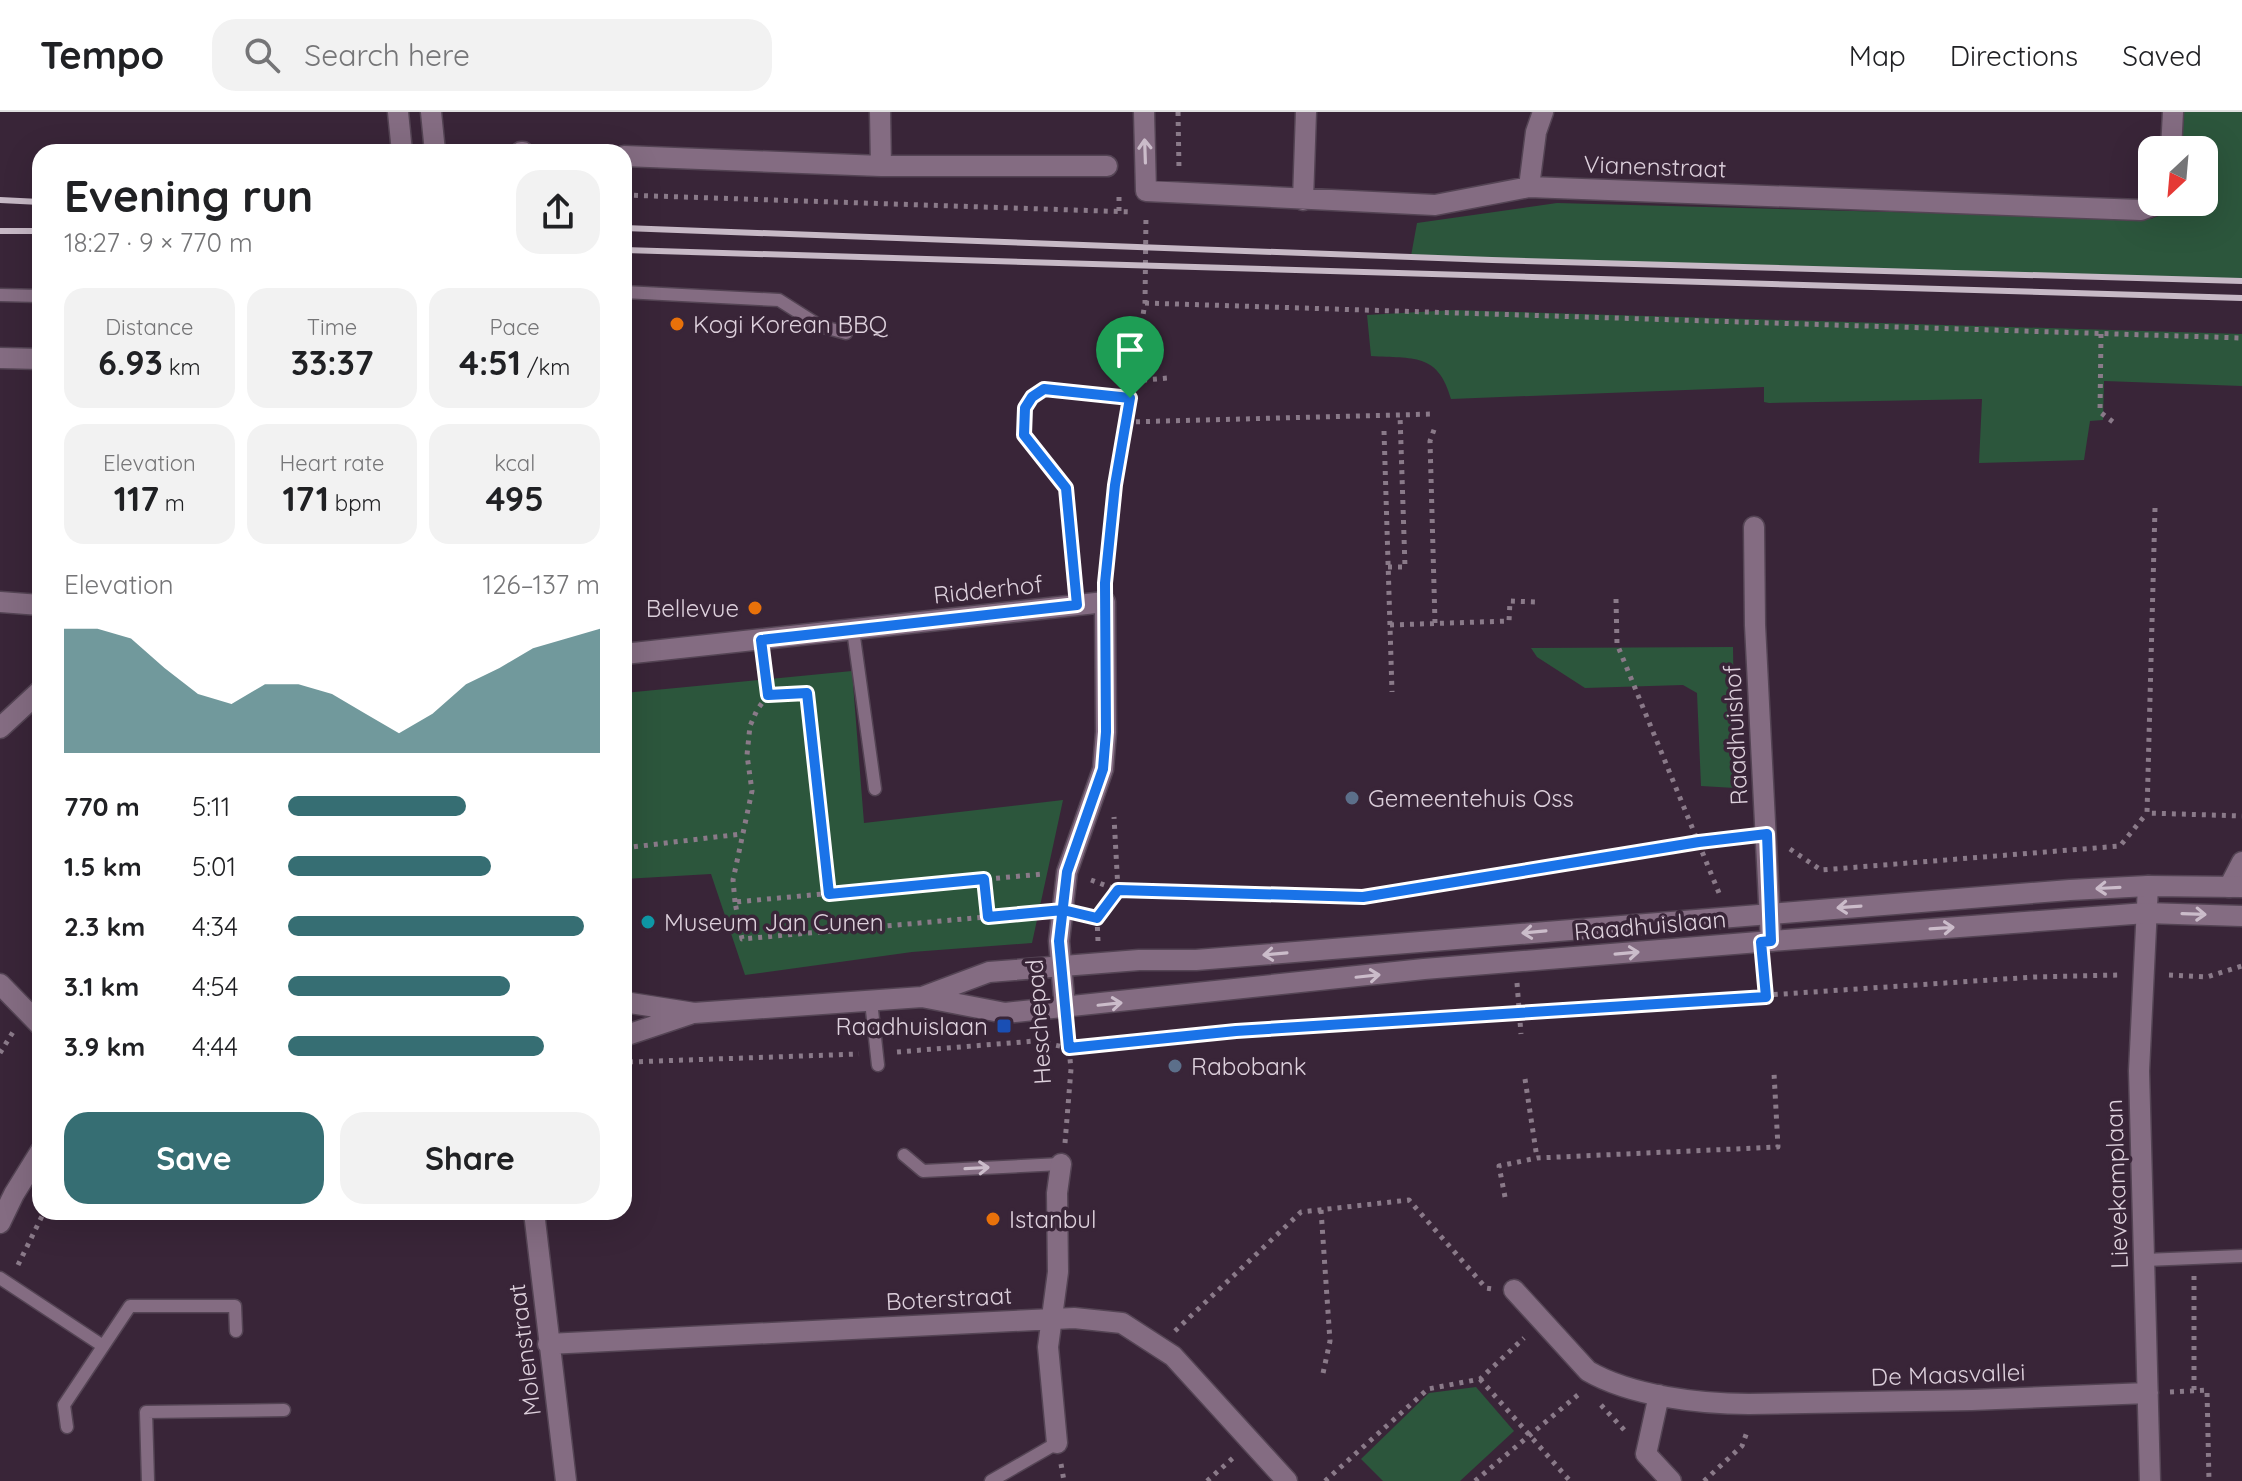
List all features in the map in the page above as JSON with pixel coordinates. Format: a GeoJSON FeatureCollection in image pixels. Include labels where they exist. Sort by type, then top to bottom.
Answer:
{"type":"FeatureCollection","features":[{"type":"Feature","properties":{"kind":"street"},"geometry":{"type":"LineString","coordinates":[[398,112],[401,144]]}},
{"type":"Feature","properties":{"kind":"street"},"geometry":{"type":"LineString","coordinates":[[431,112],[434,144]]}},
{"type":"Feature","properties":{"kind":"street"},"geometry":{"type":"LineString","coordinates":[[880,112],[881,166]]}},
{"type":"Feature","properties":{"kind":"street"},"geometry":{"type":"LineString","coordinates":[[1144,112],[1146,191]]}},
{"type":"Feature","properties":{"kind":"street"},"geometry":{"type":"LineString","coordinates":[[1303,200],[1306,112]]}},
{"type":"Feature","properties":{"kind":"street"},"geometry":{"type":"LineString","coordinates":[[1529,187],[1536,132],[1543,112]]}},
{"type":"Feature","properties":{"kind":"street"},"geometry":{"type":"LineString","coordinates":[[2172,136],[2173,112]]}},
{"type":"Feature","properties":{"kind":"street"},"geometry":{"type":"LineString","coordinates":[[632,156],[881,166],[1107,166]]}},
{"type":"Feature","properties":{"kind":"street","name":"Vianenstraat"},"geometry":{"type":"LineString","coordinates":[[1146,191],[1435,205],[1529,187],[2138,210]]}},
{"type":"Feature","properties":{"kind":"street"},"geometry":{"type":"LineString","coordinates":[[0,358],[32,359]]}},
{"type":"Feature","properties":{"kind":"street","name":"Raadhuishof"},"geometry":{"type":"LineString","coordinates":[[1754,527],[1755,625],[1767,834],[1766,941]]}},
{"type":"Feature","properties":{"kind":"street"},"geometry":{"type":"LineString","coordinates":[[0,602],[32,604]]}},
{"type":"Feature","properties":{"kind":"street","name":"Ridderhof"},"geometry":{"type":"LineString","coordinates":[[632,653],[1105,602]]}},
{"type":"Feature","properties":{"kind":"street","name":"Heschepad"},"geometry":{"type":"LineString","coordinates":[[1065,1008],[1059,966],[1067,872],[1103,769],[1106,732],[1105,602]]}},
{"type":"Feature","properties":{"kind":"street"},"geometry":{"type":"LineString","coordinates":[[0,728],[32,698]]}},
{"type":"Feature","properties":{"kind":"street","name":"Raadhuislaan"},"geometry":{"type":"LineString","coordinates":[[922,997],[989,972],[1059,966],[1139,960],[1196,960],[1727,916],[2148,886],[2235,887],[2242,862]]}},
{"type":"Feature","properties":{"kind":"street","name":"Lievekamplaan"},"geometry":{"type":"LineString","coordinates":[[2148,886],[2139,1071],[2150,1481]]}},
{"type":"Feature","properties":{"kind":"street","name":"Raadhuislaan"},"geometry":{"type":"LineString","coordinates":[[632,1003],[694,1013],[922,997],[1005,1013],[1515,962],[1766,941],[2146,913],[2242,916]]}},
{"type":"Feature","properties":{"kind":"street"},"geometry":{"type":"LineString","coordinates":[[0,984],[32,1017]]}},
{"type":"Feature","properties":{"kind":"street","name":"Raadhuislaan"},"geometry":{"type":"LineString","coordinates":[[632,1033],[694,1013]]}},
{"type":"Feature","properties":{"kind":"street"},"geometry":{"type":"LineString","coordinates":[[1057,1443],[1048,1347],[1058,1272],[1057,1193],[1061,1164]]}},
{"type":"Feature","properties":{"kind":"street"},"geometry":{"type":"LineString","coordinates":[[0,1223],[32,1165]]}},
{"type":"Feature","properties":{"kind":"street","name":"Molenstraat"},"geometry":{"type":"LineString","coordinates":[[535,1220],[566,1481]]}},
{"type":"Feature","properties":{"kind":"street","name":"De Maasvallei"},"geometry":{"type":"LineString","coordinates":[[1514,1290],[1587,1380],[1602,1379],[1659,1395],[1722,1404],[1749,1404],[2148,1393]]}},
{"type":"Feature","properties":{"kind":"street","name":"Boterstraat"},"geometry":{"type":"LineString","coordinates":[[548,1344],[1074,1318],[1122,1323],[1173,1356],[1287,1481]]}},
{"type":"Feature","properties":{"kind":"street"},"geometry":{"type":"LineString","coordinates":[[1659,1395],[1646,1454],[1671,1481]]}},
{"type":"Feature","properties":{"kind":"lane"},"geometry":{"type":"LineString","coordinates":[[632,292],[779,300],[820,326],[846,333]]}},
{"type":"Feature","properties":{"kind":"lane"},"geometry":{"type":"LineString","coordinates":[[0,295],[32,296]]}},
{"type":"Feature","properties":{"kind":"lane"},"geometry":{"type":"LineString","coordinates":[[853,630],[875,789]]}},
{"type":"Feature","properties":{"kind":"lane"},"geometry":{"type":"LineString","coordinates":[[871,1001],[877,1060]]}},
{"type":"Feature","properties":{"kind":"lane"},"geometry":{"type":"LineString","coordinates":[[904,1155],[923,1171],[1061,1164]]}},
{"type":"Feature","properties":{"kind":"lane"},"geometry":{"type":"LineString","coordinates":[[2145,1260],[2242,1256]]}},
{"type":"Feature","properties":{"kind":"lane"},"geometry":{"type":"LineString","coordinates":[[4,1281],[103,1346]]}},
{"type":"Feature","properties":{"kind":"lane"},"geometry":{"type":"LineString","coordinates":[[67,1427],[64,1405],[130,1306],[235,1306],[236,1331]]}},
{"type":"Feature","properties":{"kind":"lane"},"geometry":{"type":"LineString","coordinates":[[148,1481],[146,1412],[284,1410]]}},
{"type":"Feature","properties":{"kind":"lane"},"geometry":{"type":"LineString","coordinates":[[991,1481],[1057,1443]]}},
{"type":"Feature","properties":{"kind":"path"},"geometry":{"type":"LineString","coordinates":[[1105,602],[1115,485],[1145,303],[1146,191]]}},
{"type":"Feature","properties":{"kind":"path"},"geometry":{"type":"LineString","coordinates":[[632,195],[1146,212]]}},
{"type":"Feature","properties":{"kind":"path"},"geometry":{"type":"LineString","coordinates":[[1145,303],[2242,338]]}},
{"type":"Feature","properties":{"kind":"path"},"geometry":{"type":"LineString","coordinates":[[2101,334],[2100,412],[2117,425]]}},
{"type":"Feature","properties":{"kind":"path"},"geometry":{"type":"LineString","coordinates":[[1133,381],[1168,378]]}},
{"type":"Feature","properties":{"kind":"path"},"geometry":{"type":"LineString","coordinates":[[1077,605],[1066,488],[1024,435],[1025,408],[1032,397],[1044,389],[1130,398]]}},
{"type":"Feature","properties":{"kind":"path"},"geometry":{"type":"LineString","coordinates":[[1126,422],[1434,414]]}},
{"type":"Feature","properties":{"kind":"path"},"geometry":{"type":"LineString","coordinates":[[1388,567],[1405,567],[1400,415]]}},
{"type":"Feature","properties":{"kind":"path"},"geometry":{"type":"LineString","coordinates":[[1435,427],[1430,441],[1435,623]]}},
{"type":"Feature","properties":{"kind":"path"},"geometry":{"type":"LineString","coordinates":[[1384,431],[1392,692]]}},
{"type":"Feature","properties":{"kind":"path"},"geometry":{"type":"LineString","coordinates":[[735,902],[1067,872],[1118,890],[1363,897],[1699,842],[1767,834],[1821,870],[2120,846],[2147,813],[2155,508]]}},
{"type":"Feature","properties":{"kind":"path"},"geometry":{"type":"LineString","coordinates":[[1616,599],[1617,644],[1727,916]]}},
{"type":"Feature","properties":{"kind":"path"},"geometry":{"type":"LineString","coordinates":[[1390,625],[1509,621],[1510,601],[1538,602]]}},
{"type":"Feature","properties":{"kind":"path"},"geometry":{"type":"LineString","coordinates":[[761,640],[768,695],[750,726],[747,755],[752,791],[733,880],[742,939],[1063,910],[1097,918]]}},
{"type":"Feature","properties":{"kind":"path"},"geometry":{"type":"LineString","coordinates":[[768,695],[807,693],[829,894]]}},
{"type":"Feature","properties":{"kind":"path"},"geometry":{"type":"LineString","coordinates":[[2147,813],[2242,816]]}},
{"type":"Feature","properties":{"kind":"path"},"geometry":{"type":"LineString","coordinates":[[1098,963],[1097,918],[1118,890],[1114,814]]}},
{"type":"Feature","properties":{"kind":"path"},"geometry":{"type":"LineString","coordinates":[[632,847],[741,834]]}},
{"type":"Feature","properties":{"kind":"path"},"geometry":{"type":"LineString","coordinates":[[984,879],[988,917]]}},
{"type":"Feature","properties":{"kind":"path"},"geometry":{"type":"LineString","coordinates":[[1766,941],[1766,1000]]}},
{"type":"Feature","properties":{"kind":"path"},"geometry":{"type":"LineString","coordinates":[[1515,962],[1521,1034]]}},
{"type":"Feature","properties":{"kind":"path"},"geometry":{"type":"LineString","coordinates":[[632,1062],[877,1060],[1035,1041],[1069,1048],[1236,1031],[1766,1000],[2034,977],[2207,977],[2242,966]]}},
{"type":"Feature","properties":{"kind":"path","name":"Heschepad"},"geometry":{"type":"LineString","coordinates":[[1061,1164],[1069,1106],[1065,1008]]}},
{"type":"Feature","properties":{"kind":"path"},"geometry":{"type":"LineString","coordinates":[[1505,1197],[1499,1166],[1537,1158],[1778,1147],[1774,1073]]}},
{"type":"Feature","properties":{"kind":"path"},"geometry":{"type":"LineString","coordinates":[[1525,1079],[1537,1158]]}},
{"type":"Feature","properties":{"kind":"path"},"geometry":{"type":"LineString","coordinates":[[1158,1347],[1301,1212],[1409,1200],[1486,1288],[1514,1290]]}},
{"type":"Feature","properties":{"kind":"path"},"geometry":{"type":"LineString","coordinates":[[1321,1210],[1330,1341],[1322,1378]]}},
{"type":"Feature","properties":{"kind":"path"},"geometry":{"type":"LineString","coordinates":[[4,1281],[39,1220]]}},
{"type":"Feature","properties":{"kind":"path"},"geometry":{"type":"LineString","coordinates":[[2194,1258],[2194,1391]]}},
{"type":"Feature","properties":{"kind":"path"},"geometry":{"type":"LineString","coordinates":[[1325,1481],[1428,1389],[1480,1379],[1543,1322]]}},
{"type":"Feature","properties":{"kind":"path"},"geometry":{"type":"LineString","coordinates":[[1480,1379],[1570,1481]]}},
{"type":"Feature","properties":{"kind":"path"},"geometry":{"type":"LineString","coordinates":[[1475,1481],[1587,1380],[1646,1454]]}},
{"type":"Feature","properties":{"kind":"path"},"geometry":{"type":"LineString","coordinates":[[2148,1393],[2207,1390],[2209,1481]]}},
{"type":"Feature","properties":{"kind":"path"},"geometry":{"type":"LineString","coordinates":[[1704,1481],[1742,1446],[1751,1420],[1749,1404]]}},
{"type":"Feature","properties":{"kind":"path"},"geometry":{"type":"LineString","coordinates":[[1207,1481],[1251,1442]]}},
{"type":"Feature","properties":{"kind":"green space"},"geometry":{"type":"Polygon","coordinates":[[[2176,112],[2242,112],[2242,281],[1411,256],[1417,223],[1557,203],[2151,219],[2158,216],[2218,216],[2218,136],[2175,136],[2176,112]]]}},
{"type":"Feature","properties":{"kind":"green space"},"geometry":{"type":"Polygon","coordinates":[[[1454,310],[2242,334],[2242,386],[2104,381],[2103,420],[2090,421],[2084,460],[1979,463],[1982,399],[1769,403],[1764,402],[1764,387],[1451,399],[1439,373],[1422,361],[1371,356],[1367,315],[1454,310]]]}},
{"type":"Feature","properties":{"kind":"green space"},"geometry":{"type":"Polygon","coordinates":[[[1733,647],[1735,788],[1701,786],[1697,693],[1683,685],[1585,688],[1537,657],[1531,648],[1733,647]]]}},
{"type":"Feature","properties":{"kind":"green space"},"geometry":{"type":"Polygon","coordinates":[[[852,671],[864,823],[1063,800],[1032,943],[912,952],[745,975],[711,874],[632,879],[632,692],[852,671]]]}},
{"type":"Feature","properties":{"kind":"green space"},"geometry":{"type":"Polygon","coordinates":[[[1476,1387],[1514,1431],[1460,1481],[1383,1481],[1361,1459],[1429,1393],[1476,1387]]]}},
{"type":"Feature","properties":{"kind":"railway"},"geometry":{"type":"LineString","coordinates":[[0,200],[32,202]]}},
{"type":"Feature","properties":{"kind":"railway"},"geometry":{"type":"LineString","coordinates":[[632,228],[1492,260],[2242,281]]}},
{"type":"Feature","properties":{"kind":"railway"},"geometry":{"type":"LineString","coordinates":[[0,231],[32,231]]}},
{"type":"Feature","properties":{"kind":"railway"},"geometry":{"type":"LineString","coordinates":[[632,250],[2242,298]]}},
{"type":"Feature","properties":{"kind":"place","name":"Kogi Korean BBQ"},"geometry":{"type":"Point","coordinates":[677,324]}},
{"type":"Feature","properties":{"kind":"place","name":"Bellevue"},"geometry":{"type":"Point","coordinates":[755,608]}},
{"type":"Feature","properties":{"kind":"place","name":"Gemeentehuis Oss"},"geometry":{"type":"Point","coordinates":[1352,798]}},
{"type":"Feature","properties":{"kind":"place","name":"Museum Jan Cunen"},"geometry":{"type":"Point","coordinates":[648,922]}},
{"type":"Feature","properties":{"kind":"place","name":"Raadhuislaan"},"geometry":{"type":"Point","coordinates":[1004,1026]}},
{"type":"Feature","properties":{"kind":"place","name":"Rabobank"},"geometry":{"type":"Point","coordinates":[1175,1066]}},
{"type":"Feature","properties":{"kind":"place","name":"Istanbul"},"geometry":{"type":"Point","coordinates":[993,1219]}},
{"type":"Feature","properties":{"kind":"route"},"geometry":{"type":"LineString","coordinates":[[1130,398],[1044,389],[1032,397],[1025,408],[1024,435],[1066,488],[1077,605],[761,640],[768,695],[807,693],[829,894],[984,879],[988,917],[1063,910],[1097,918],[1118,890],[1363,897],[1699,842],[1767,834],[1771,941],[1761,942],[1766,997],[1236,1031],[1069,1048],[1059,941],[1063,910],[1067,872],[1103,769],[1106,732],[1105,583],[1115,485],[1130,398]]}}]}
